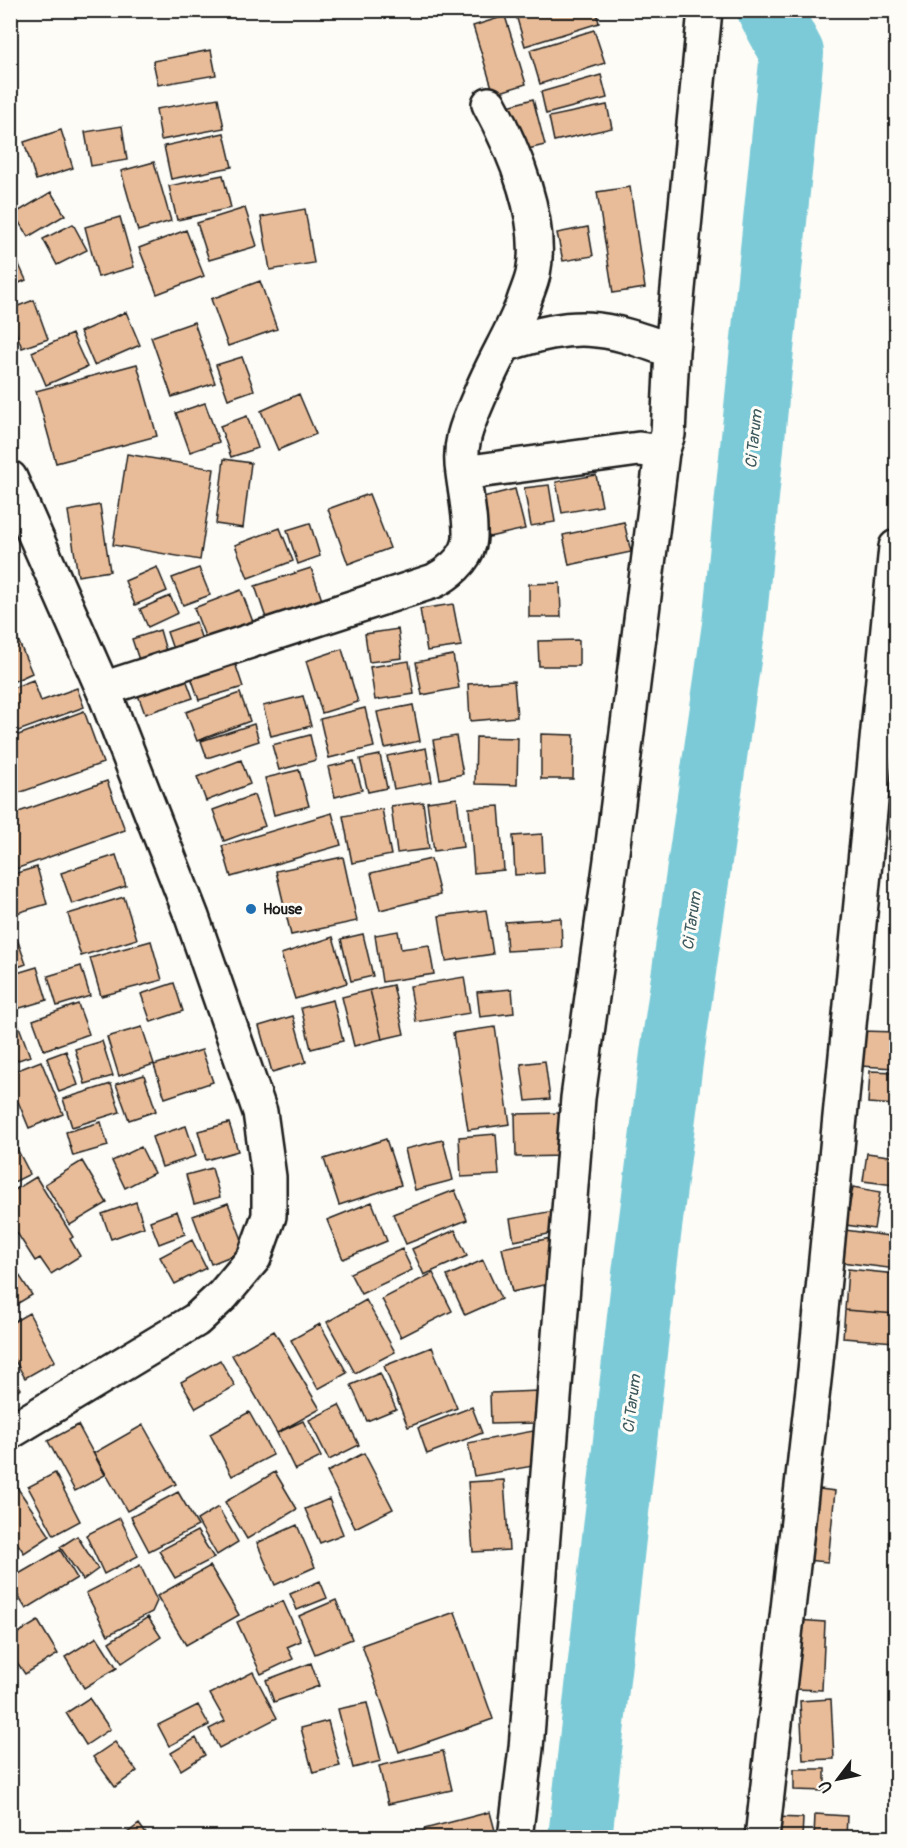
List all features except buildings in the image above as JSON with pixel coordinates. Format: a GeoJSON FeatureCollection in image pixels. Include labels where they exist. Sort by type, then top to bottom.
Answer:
{"type":"FeatureCollection","features":[{"type":"Feature","properties":{"kind":"street"},"geometry":{"type":"LineString","coordinates":[[514,1838],[526,1748],[578,1098],[611,860],[662,452],[668,434],[672,351],[705,10]]}},
{"type":"Feature","properties":{"kind":"street"},"geometry":{"type":"LineString","coordinates":[[103,689],[434,581],[445,575],[464,553],[469,544],[469,530],[460,453],[463,436],[486,381],[523,304],[533,274],[535,248],[528,195],[505,134],[489,104]]}},
{"type":"Feature","properties":{"kind":"street"},"geometry":{"type":"LineString","coordinates":[[504,345],[541,333],[586,328],[634,337],[672,351]]}},
{"type":"Feature","properties":{"kind":"street"},"geometry":{"type":"LineString","coordinates":[[463,473],[639,449],[662,452]]}},
{"type":"Feature","properties":{"kind":"street"},"geometry":{"type":"LineString","coordinates":[[10,478],[103,689],[192,917],[260,1112],[269,1177],[269,1216],[254,1258],[223,1295],[196,1320],[10,1432]]}},
{"type":"Feature","properties":{"kind":"street"},"geometry":{"type":"LineString","coordinates":[[762,1838],[815,1371],[897,547]]}},
{"type":"Feature","properties":{"kind":"waterway","name":"Ci Tarum"},"geometry":{"type":"LineString","coordinates":[[580,1838],[643,1282],[672,1054],[734,625],[792,53],[769,10]]}},
{"type":"Feature","properties":{"kind":"place","name":"House"},"geometry":{"type":"Point","coordinates":[251,909]}}]}
